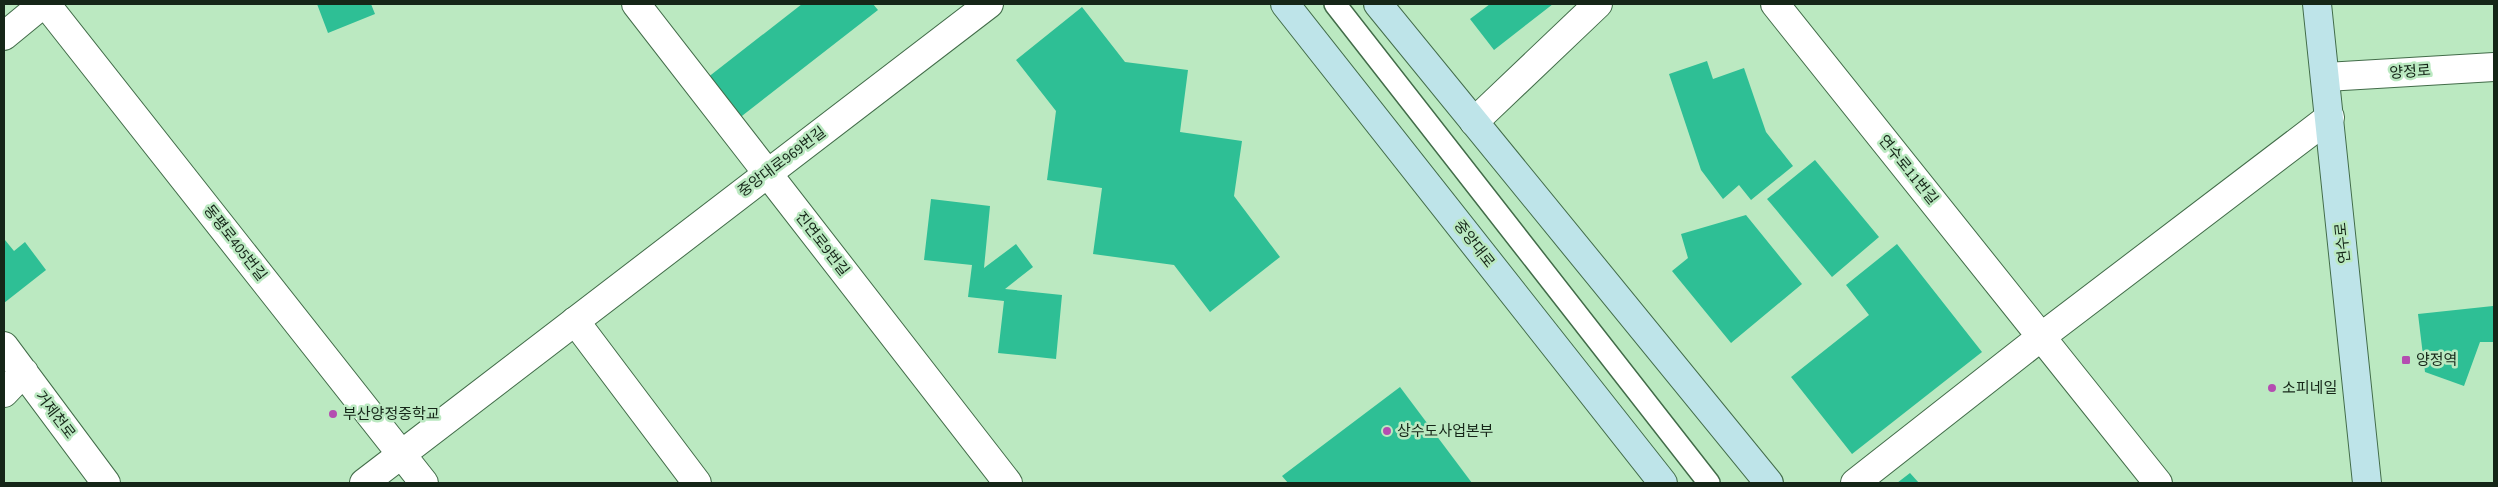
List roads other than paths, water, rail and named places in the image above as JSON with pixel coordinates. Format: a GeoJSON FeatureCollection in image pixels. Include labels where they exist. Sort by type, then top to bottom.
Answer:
{"type":"FeatureCollection","features":[{"type":"Feature","properties":{"kind":"main road","name":"중앙대로"},"geometry":{"type":"LineString","coordinates":[[1285,4],[1663,483]]}},
{"type":"Feature","properties":{"kind":"main road"},"geometry":{"type":"LineString","coordinates":[[1378,4],[1769,483]]}},
{"type":"Feature","properties":{"kind":"main road","name":"연수로"},"geometry":{"type":"LineString","coordinates":[[2317,4],[2367,483]]}},
{"type":"Feature","properties":{"kind":"street"},"geometry":{"type":"LineString","coordinates":[[4,36],[44,4]]}},
{"type":"Feature","properties":{"kind":"street","name":"동평로405번길"},"geometry":{"type":"LineString","coordinates":[[44,4],[424,483]]}},
{"type":"Feature","properties":{"kind":"street","name":"진연로9번길"},"geometry":{"type":"LineString","coordinates":[[636,4],[1008,483]]}},
{"type":"Feature","properties":{"kind":"street","name":"중앙대로969번길"},"geometry":{"type":"LineString","coordinates":[[364,483],[989,4]]}},
{"type":"Feature","properties":{"kind":"street"},"geometry":{"type":"LineString","coordinates":[[1474,122],[1598,4]]}},
{"type":"Feature","properties":{"kind":"street","name":"연수로11번길"},"geometry":{"type":"LineString","coordinates":[[1774,4],[2158,483]]}},
{"type":"Feature","properties":{"kind":"street","name":"양정로"},"geometry":{"type":"LineString","coordinates":[[2326,77],[2494,67]]}},
{"type":"Feature","properties":{"kind":"street"},"geometry":{"type":"LineString","coordinates":[[1855,483],[2041,337],[2330,118]]}},
{"type":"Feature","properties":{"kind":"street"},"geometry":{"type":"LineString","coordinates":[[575,321],[697,483]]}},
{"type":"Feature","properties":{"kind":"street","name":"거제천로"},"geometry":{"type":"LineString","coordinates":[[4,346],[106,483]]}},
{"type":"Feature","properties":{"kind":"street"},"geometry":{"type":"LineString","coordinates":[[4,393],[24,372]]}},
{"type":"Feature","properties":{"kind":"lane"},"geometry":{"type":"LineString","coordinates":[[1335,4],[1710,483]]}},
{"type":"Feature","properties":{"kind":"place","name":"양정역"},"geometry":{"type":"Point","coordinates":[2406,360]}},
{"type":"Feature","properties":{"kind":"place","name":"소피네일"},"geometry":{"type":"Point","coordinates":[2272,388]}},
{"type":"Feature","properties":{"kind":"place","name":"부산양정중학교"},"geometry":{"type":"Point","coordinates":[333,414]}},
{"type":"Feature","properties":{"kind":"place","name":"상수도사업본부"},"geometry":{"type":"Point","coordinates":[1387,431]}}]}
